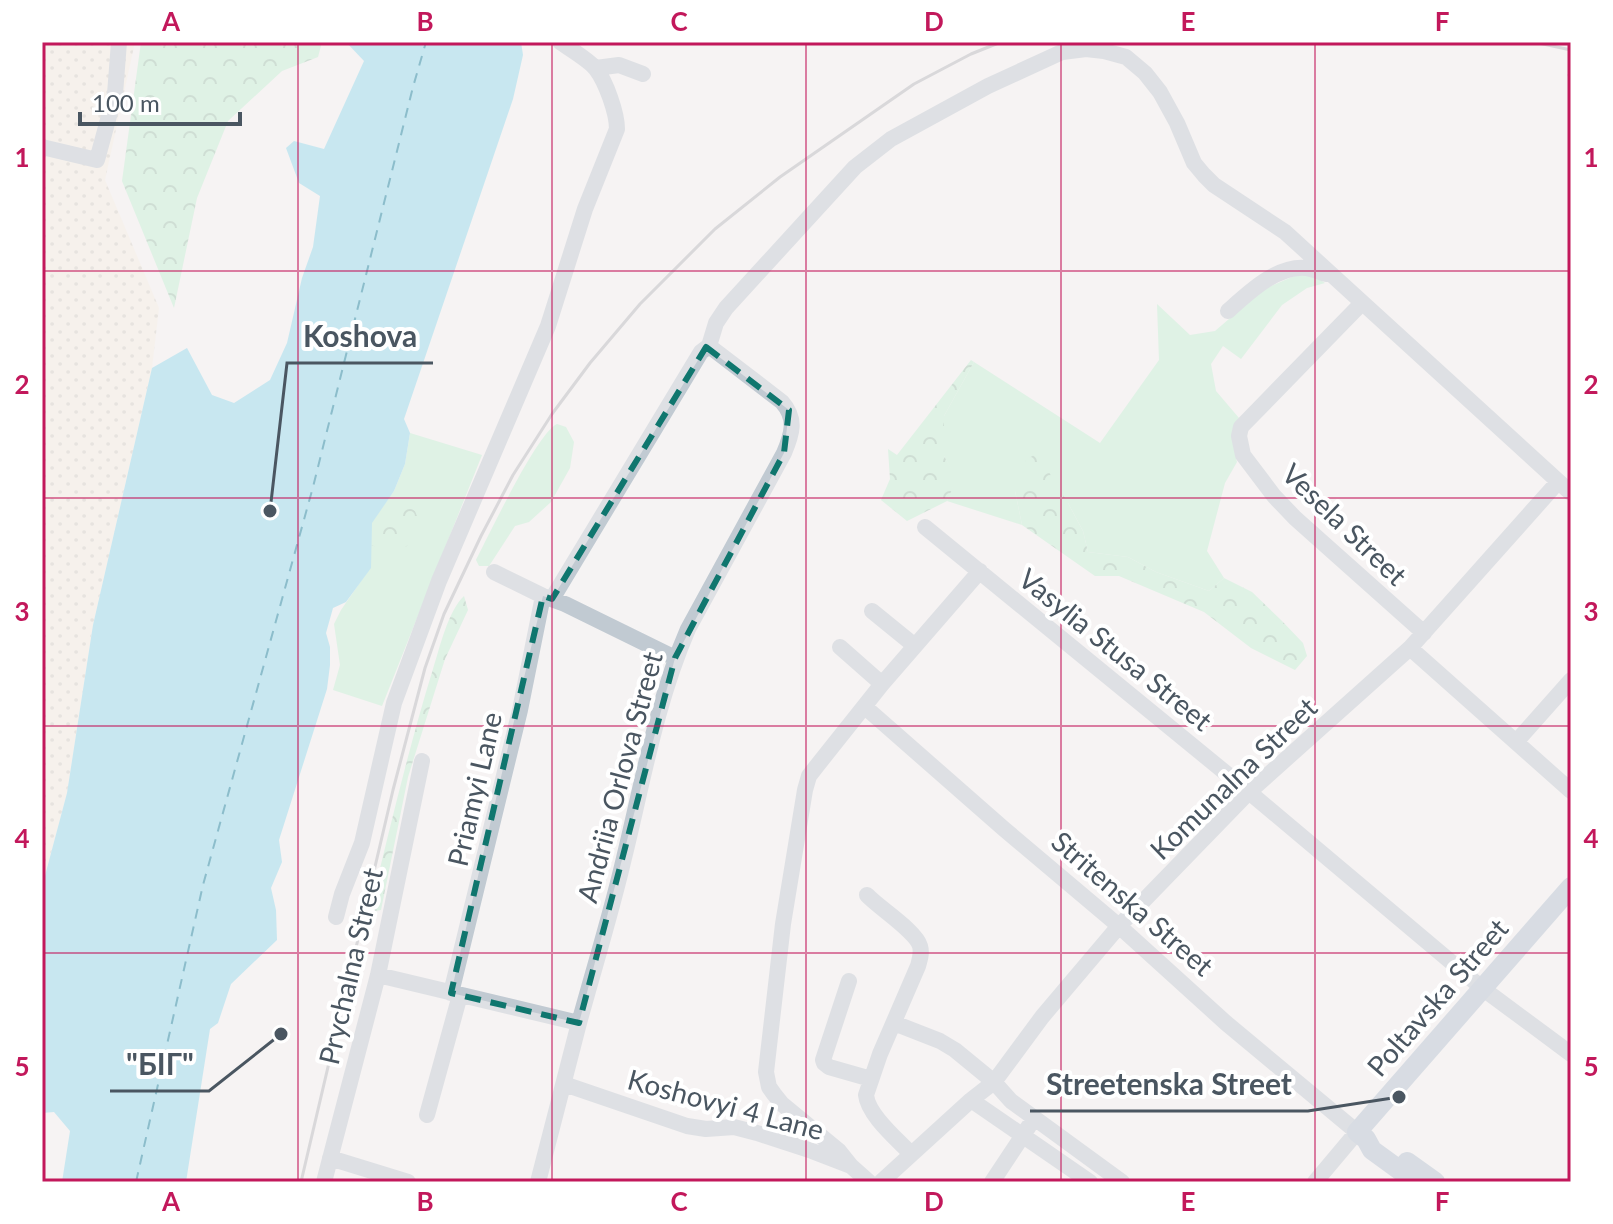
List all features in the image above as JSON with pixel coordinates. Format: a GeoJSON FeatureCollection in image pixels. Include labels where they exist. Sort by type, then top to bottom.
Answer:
{"type":"FeatureCollection","features":[{"type":"Feature","properties":{"kind":"main road","name":"Poltavska Street"},"geometry":{"type":"LineString","coordinates":[[1361,1136],[1482,988],[1571,887]]}},
{"type":"Feature","properties":{"kind":"main road","name":"Stritenska Street"},"geometry":{"type":"LineString","coordinates":[[1361,1136],[1372,1150],[1416,1182]]}},
{"type":"Feature","properties":{"kind":"main road","name":"Stritenska Street"},"geometry":{"type":"LineString","coordinates":[[1361,1136],[1380,1142],[1435,1182]]}},
{"type":"Feature","properties":{"kind":"street"},"geometry":{"type":"LineString","coordinates":[[42,147],[97,160],[115,94],[119,42]]}},
{"type":"Feature","properties":{"kind":"street"},"geometry":{"type":"LineString","coordinates":[[336,917],[362,843],[394,703],[439,581],[548,326],[585,209],[617,129],[614,107],[596,68],[560,42]]}},
{"type":"Feature","properties":{"kind":"street"},"geometry":{"type":"LineString","coordinates":[[709,346],[712,330],[726,308],[855,167],[891,139],[988,86],[1062,52],[1086,49],[1126,57],[1145,73],[1166,102],[1194,163],[1214,185],[1285,232],[1565,487]]}},
{"type":"Feature","properties":{"kind":"street"},"geometry":{"type":"LineString","coordinates":[[596,68],[619,65],[643,74]]}},
{"type":"Feature","properties":{"kind":"street"},"geometry":{"type":"LineString","coordinates":[[1228,311],[1261,282],[1288,270],[1307,268],[1331,275]]}},
{"type":"Feature","properties":{"kind":"street","name":"Vesela Street"},"geometry":{"type":"LineString","coordinates":[[1362,303],[1241,427],[1240,447],[1274,496],[1295,518],[1424,633]]}},
{"type":"Feature","properties":{"kind":"street","name":"Priamyi Lane"},"geometry":{"type":"LineString","coordinates":[[427,1115],[548,598],[701,352],[709,346]]}},
{"type":"Feature","properties":{"kind":"street","name":"Andriia Orlova Street"},"geometry":{"type":"LineString","coordinates":[[538,1182],[675,658],[791,436],[793,421],[782,402],[709,346]]}},
{"type":"Feature","properties":{"kind":"street","name":"Komunalna Street"},"geometry":{"type":"LineString","coordinates":[[881,1182],[994,1082],[1042,1017],[1119,926],[1249,792],[1410,648],[1565,487]]}},
{"type":"Feature","properties":{"kind":"street","name":"Vasylia Stusa Street"},"geometry":{"type":"LineString","coordinates":[[925,527],[1249,792],[1482,988],[1571,1054]]}},
{"type":"Feature","properties":{"kind":"street"},"geometry":{"type":"LineString","coordinates":[[851,1166],[839,1151],[782,1104],[769,1087],[766,1072],[783,924],[808,779],[882,684],[980,571]]}},
{"type":"Feature","properties":{"kind":"street"},"geometry":{"type":"LineString","coordinates":[[494,572],[675,658]]}},
{"type":"Feature","properties":{"kind":"street"},"geometry":{"type":"LineString","coordinates":[[872,611],[915,646]]}},
{"type":"Feature","properties":{"kind":"street"},"geometry":{"type":"LineString","coordinates":[[840,647],[882,684]]}},
{"type":"Feature","properties":{"kind":"street"},"geometry":{"type":"LineString","coordinates":[[1410,648],[1571,791]]}},
{"type":"Feature","properties":{"kind":"street"},"geometry":{"type":"LineString","coordinates":[[1516,742],[1571,680]]}},
{"type":"Feature","properties":{"kind":"street","name":"Stritenska Street"},"geometry":{"type":"LineString","coordinates":[[865,707],[1119,926],[1226,1023],[1361,1136]]}},
{"type":"Feature","properties":{"kind":"street","name":"Prychalna Street"},"geometry":{"type":"LineString","coordinates":[[324,1182],[378,975],[422,761]]}},
{"type":"Feature","properties":{"kind":"street"},"geometry":{"type":"LineString","coordinates":[[867,895],[911,932],[920,947],[921,958],[866,1095],[868,1105],[911,1154]]}},
{"type":"Feature","properties":{"kind":"street"},"geometry":{"type":"LineString","coordinates":[[378,975],[579,1023]]}},
{"type":"Feature","properties":{"kind":"street"},"geometry":{"type":"LineString","coordinates":[[849,981],[823,1060],[829,1067],[871,1079]]}},
{"type":"Feature","properties":{"kind":"street"},"geometry":{"type":"LineString","coordinates":[[894,1023],[955,1050],[994,1082],[1011,1101],[1122,1182]]}},
{"type":"Feature","properties":{"kind":"street","name":"Koshovyi 4 Lane"},"geometry":{"type":"LineString","coordinates":[[564,1084],[687,1126],[741,1129],[812,1151],[851,1166],[869,1182]]}},
{"type":"Feature","properties":{"kind":"street"},"geometry":{"type":"LineString","coordinates":[[971,1100],[1090,1182]]}},
{"type":"Feature","properties":{"kind":"street"},"geometry":{"type":"LineString","coordinates":[[992,1182],[1035,1119]]}},
{"type":"Feature","properties":{"kind":"street","name":"Poltavska Street"},"geometry":{"type":"LineString","coordinates":[[1315,1182],[1361,1136]]}},
{"type":"Feature","properties":{"kind":"street"},"geometry":{"type":"LineString","coordinates":[[330,1158],[408,1182]]}},
{"type":"Feature","properties":{"kind":"highlighted area"},"geometry":{"type":"Polygon","coordinates":[[[706,347],[789,410],[784,453],[675,658],[579,1023],[451,993],[543,596],[552,599],[706,347]]]}},
{"type":"Feature","properties":{"kind":"green space"},"geometry":{"type":"Polygon","coordinates":[[[141,42],[322,42],[318,57],[282,71],[228,121],[197,198],[174,308],[122,181],[141,42]]]}},
{"type":"Feature","properties":{"kind":"green space"},"geometry":{"type":"Polygon","coordinates":[[[1301,273],[1325,283],[1307,288],[1282,305],[1241,359],[1223,346],[1211,364],[1216,391],[1239,418],[1234,440],[1237,462],[1225,483],[1207,551],[1224,578],[1209,591],[1156,572],[1128,557],[1088,552],[1083,531],[1068,503],[1015,491],[1022,525],[947,501],[956,478],[944,456],[944,416],[974,362],[1100,443],[1159,360],[1157,304],[1190,335],[1215,331],[1264,289],[1301,273]]]}},
{"type":"Feature","properties":{"kind":"green space"},"geometry":{"type":"Polygon","coordinates":[[[971,360],[974,362],[944,416],[944,456],[957,478],[947,501],[907,521],[881,500],[890,479],[888,449],[897,455],[971,360]]]}},
{"type":"Feature","properties":{"kind":"green space"},"geometry":{"type":"Polygon","coordinates":[[[557,424],[566,427],[574,442],[570,468],[551,502],[529,522],[515,526],[489,566],[479,566],[476,560],[514,486],[548,431],[557,424]]]}},
{"type":"Feature","properties":{"kind":"green space"},"geometry":{"type":"Polygon","coordinates":[[[410,433],[482,455],[382,706],[333,690],[340,665],[334,624],[370,568],[371,522],[394,491],[405,464],[410,433]]]}},
{"type":"Feature","properties":{"kind":"green space"},"geometry":{"type":"Polygon","coordinates":[[[1037,453],[1083,531],[1088,552],[1128,557],[1156,572],[1209,591],[1224,578],[1252,592],[1303,643],[1307,656],[1295,670],[1251,648],[1204,612],[1119,576],[1095,576],[1022,525],[1015,491],[1026,460],[1037,453]]]}},
{"type":"Feature","properties":{"kind":"green space"},"geometry":{"type":"Polygon","coordinates":[[[405,504],[415,511],[420,523],[407,546],[390,552],[371,545],[376,515],[405,504]]]}},
{"type":"Feature","properties":{"kind":"green space"},"geometry":{"type":"Polygon","coordinates":[[[464,596],[468,610],[445,659],[408,777],[381,910],[375,911],[371,906],[416,728],[445,630],[464,596]]]}},
{"type":"Feature","properties":{"kind":"sand"},"geometry":{"type":"Polygon","coordinates":[[[42,42],[135,42],[105,180],[159,308],[152,368],[93,625],[67,793],[42,887],[42,42]]]}},
{"type":"Feature","properties":{"kind":"water"},"geometry":{"type":"Polygon","coordinates":[[[346,42],[521,42],[523,55],[513,99],[404,419],[410,433],[405,464],[394,491],[372,523],[371,568],[346,602],[333,608],[326,633],[330,647],[327,689],[279,840],[282,862],[271,888],[276,910],[277,940],[231,984],[218,1023],[210,1029],[186,1182],[62,1182],[70,1131],[54,1112],[42,1113],[42,887],[67,793],[93,625],[152,368],[187,348],[212,395],[234,403],[270,380],[287,343],[302,278],[313,247],[320,196],[299,183],[286,148],[294,141],[324,149],[364,61],[346,42]]]}},
{"type":"Feature","properties":{"kind":"ferry route"},"geometry":{"type":"LineString","coordinates":[[136,1182],[203,885],[313,487],[426,42]]}},
{"type":"Feature","properties":{"kind":"railway"},"geometry":{"type":"LineString","coordinates":[[301,1182],[393,790],[425,668],[444,614],[513,475],[552,414],[590,363],[640,304],[715,229],[780,177],[914,84],[1001,42]]}},
{"type":"Feature","properties":{"kind":"railway"},"geometry":{"type":"LineString","coordinates":[[1534,42],[1571,50]]}},
{"type":"Feature","properties":{"kind":"place","name":"Koshova"},"geometry":{"type":"Point","coordinates":[270,511]}},
{"type":"Feature","properties":{"kind":"place","name":"\"БІГ\""},"geometry":{"type":"Point","coordinates":[281,1034]}},
{"type":"Feature","properties":{"kind":"place","name":"Streetenska Street"},"geometry":{"type":"Point","coordinates":[1399,1097]}}]}
